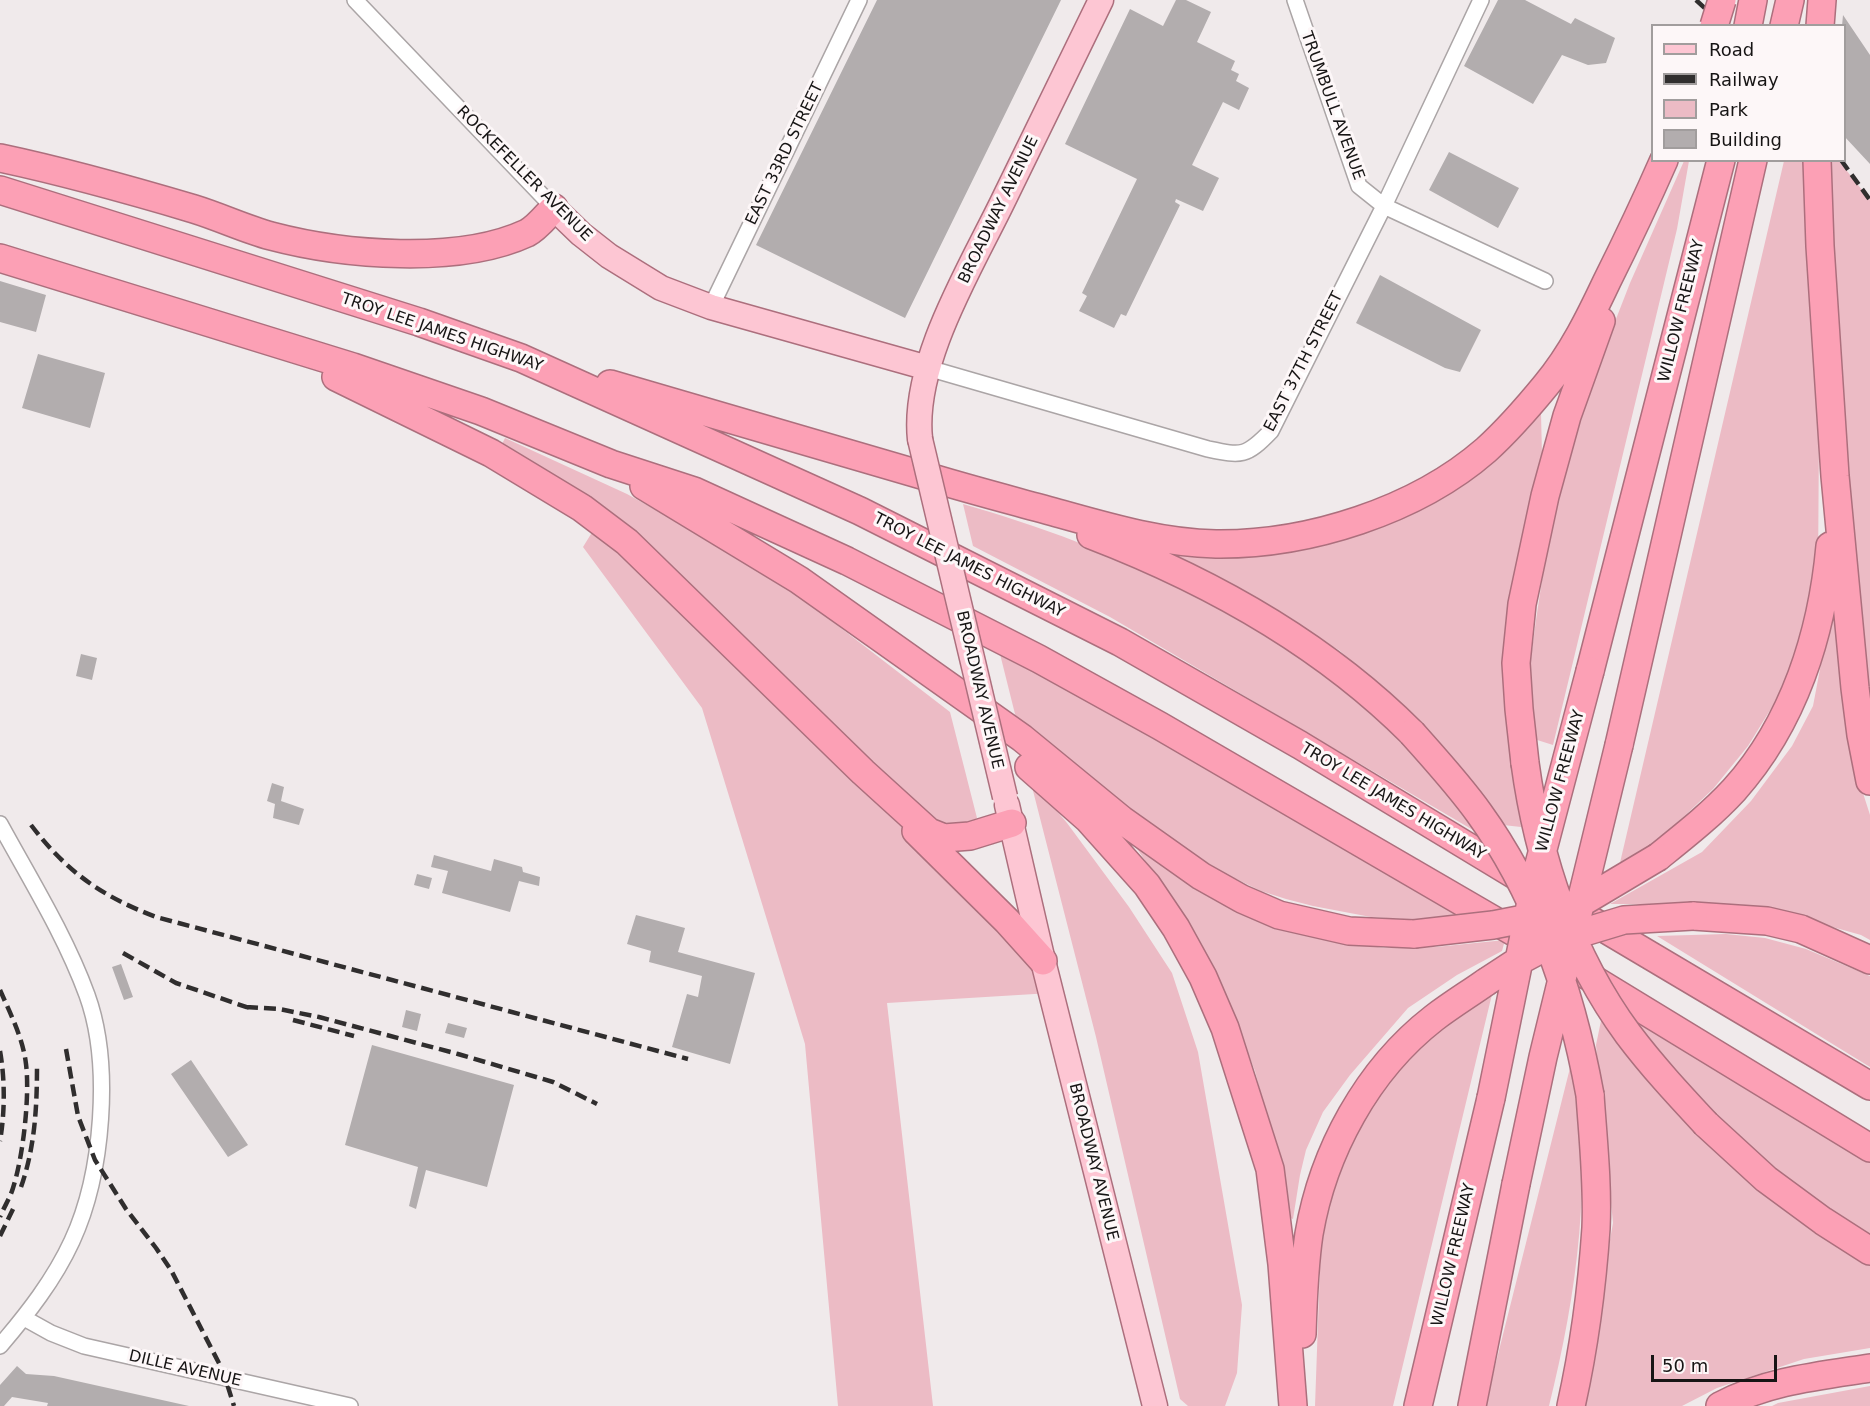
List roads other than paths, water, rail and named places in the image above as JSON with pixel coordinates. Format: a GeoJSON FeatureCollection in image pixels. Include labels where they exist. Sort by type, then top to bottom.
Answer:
{"type":"FeatureCollection","features":[{"type":"Feature","properties":{"kind":"highway"},"geometry":{"type":"LineString","coordinates":[[1715,24],[1722,0]]}},
{"type":"Feature","properties":{"kind":"highway"},"geometry":{"type":"LineString","coordinates":[[1748,24],[1753,0]]}},
{"type":"Feature","properties":{"kind":"highway"},"geometry":{"type":"LineString","coordinates":[[1784,24],[1790,0]]}},
{"type":"Feature","properties":{"kind":"highway"},"geometry":{"type":"LineString","coordinates":[[1820,24],[1822,0]]}},
{"type":"Feature","properties":{"kind":"highway"},"geometry":{"type":"LineString","coordinates":[[0,158],[59,170],[197,210],[270,236],[333,248],[380,253],[440,252],[493,246],[530,232],[554,208]]}},
{"type":"Feature","properties":{"kind":"highway"},"geometry":{"type":"LineString","coordinates":[[521,358],[969,489],[1121,530],[1174,540],[1216,544],[1279,540],[1350,524],[1396,506],[1456,472],[1485,450],[1513,423],[1548,382],[1592,313],[1663,162]]}},
{"type":"Feature","properties":{"kind":"highway","name":"WILLOW FREEWAY"},"geometry":{"type":"LineString","coordinates":[[1418,1406],[1491,1098],[1537,872],[1720,162]]}},
{"type":"Feature","properties":{"kind":"highway"},"geometry":{"type":"LineString","coordinates":[[1817,162],[1820,246],[1835,476],[1855,688],[1870,780]]}},
{"type":"Feature","properties":{"kind":"highway"},"geometry":{"type":"LineString","coordinates":[[1472,1406],[1543,1056],[1619,746],[1751,172]]}},
{"type":"Feature","properties":{"kind":"highway","name":"TROY LEE JAMES HIGHWAY"},"geometry":{"type":"LineString","coordinates":[[0,190],[419,322],[521,358],[860,511],[1120,642],[1300,745],[1448,836],[1870,1086]]}},
{"type":"Feature","properties":{"kind":"highway"},"geometry":{"type":"LineString","coordinates":[[1641,213],[1567,416],[1545,496],[1522,604],[1516,663],[1525,763],[1534,815],[1549,877],[1569,928],[1594,979],[1634,1041],[1660,1074],[1706,1124],[1766,1179],[1823,1221],[1870,1251]]}},
{"type":"Feature","properties":{"kind":"highway"},"geometry":{"type":"LineString","coordinates":[[0,258],[229,328],[481,411],[611,464],[694,491],[857,567],[1038,659],[1160,726],[1551,954],[1870,1148]]}},
{"type":"Feature","properties":{"kind":"highway"},"geometry":{"type":"LineString","coordinates":[[229,328],[378,397],[491,453],[582,508],[627,542],[668,580],[863,772],[929,832],[944,838],[970,836],[1012,823]]}},
{"type":"Feature","properties":{"kind":"highway"},"geometry":{"type":"LineString","coordinates":[[611,464],[658,496],[701,519],[799,580],[1022,738],[1122,820],[1212,882],[1242,899],[1279,915],[1317,925],[1349,931],[1414,934],[1494,925],[1569,910],[1658,857],[1707,817],[1734,789],[1762,754],[1784,716],[1800,681],[1819,623],[1827,579],[1835,476]]}},
{"type":"Feature","properties":{"kind":"highway"},"geometry":{"type":"LineString","coordinates":[[969,489],[1098,538],[1176,572],[1233,601],[1323,657],[1363,687],[1412,733],[1453,778],[1480,814],[1510,862],[1533,906],[1557,965],[1581,1045],[1590,1095],[1596,1227],[1587,1321],[1571,1406]]}},
{"type":"Feature","properties":{"kind":"highway"},"geometry":{"type":"LineString","coordinates":[[891,645],[1088,819],[1147,885],[1176,928],[1203,977],[1225,1028],[1270,1169],[1282,1264],[1293,1406]]}},
{"type":"Feature","properties":{"kind":"highway"},"geometry":{"type":"LineString","coordinates":[[863,772],[924,840],[1007,921],[1043,961]]}},
{"type":"Feature","properties":{"kind":"highway"},"geometry":{"type":"LineString","coordinates":[[1298,1406],[1304,1270],[1309,1233],[1319,1192],[1333,1151],[1352,1115],[1387,1064],[1433,1018],[1515,963],[1558,940],[1624,920],[1693,916],[1767,921],[1801,929],[1870,960]]}},
{"type":"Feature","properties":{"kind":"highway"},"geometry":{"type":"LineString","coordinates":[[1720,1406],[1735,1398],[1783,1381],[1870,1368]]}},
{"type":"Feature","properties":{"kind":"main road","name":"BROADWAY AVENUE"},"geometry":{"type":"LineString","coordinates":[[1101,0],[940,330],[928,368],[918,418],[920,439],[1043,961],[1155,1406]]}},
{"type":"Feature","properties":{"kind":"main road","name":"ROCKEFELLER AVENUE"},"geometry":{"type":"LineString","coordinates":[[554,208],[581,234],[609,256],[661,288],[711,307],[928,368]]}},
{"type":"Feature","properties":{"kind":"street","name":"ROCKEFELLER AVENUE"},"geometry":{"type":"LineString","coordinates":[[355,0],[554,208]]}},
{"type":"Feature","properties":{"kind":"street","name":"EAST 33RD STREET"},"geometry":{"type":"LineString","coordinates":[[711,307],[859,0]]}},
{"type":"Feature","properties":{"kind":"street","name":"TRUMBULL AVENUE"},"geometry":{"type":"LineString","coordinates":[[1295,0],[1359,186],[1384,206],[1545,281]]}},
{"type":"Feature","properties":{"kind":"street","name":"EAST 37TH STREET"},"geometry":{"type":"LineString","coordinates":[[928,368],[1208,448],[1243,454],[1256,447],[1271,431],[1384,206],[1481,0]]}},
{"type":"Feature","properties":{"kind":"street"},"geometry":{"type":"LineString","coordinates":[[0,824],[74,962],[98,1035],[100,1058],[100,1117],[96,1149],[81,1217],[60,1264],[24,1318],[0,1346]]}},
{"type":"Feature","properties":{"kind":"street","name":"DILLE AVENUE"},"geometry":{"type":"LineString","coordinates":[[24,1318],[51,1333],[84,1346],[350,1406]]}},
{"type":"Feature","properties":{"kind":"railway"},"geometry":{"type":"LineString","coordinates":[[1696,0],[1722,24]]}},
{"type":"Feature","properties":{"kind":"railway"},"geometry":{"type":"LineString","coordinates":[[1842,162],[1870,200]]}},
{"type":"Feature","properties":{"kind":"railway"},"geometry":{"type":"LineString","coordinates":[[31,825],[44,842],[86,881],[118,900],[156,917],[688,1059]]}},
{"type":"Feature","properties":{"kind":"railway"},"geometry":{"type":"LineString","coordinates":[[123,953],[176,983],[252,1009]]}},
{"type":"Feature","properties":{"kind":"railway"},"geometry":{"type":"LineString","coordinates":[[0,990],[22,1045],[27,1077],[25,1126],[20,1160],[12,1192],[0,1217]]}},
{"type":"Feature","properties":{"kind":"railway"},"geometry":{"type":"LineString","coordinates":[[246,1007],[279,1009],[319,1017],[458,1054],[553,1082],[597,1104]]}},
{"type":"Feature","properties":{"kind":"railway"},"geometry":{"type":"LineString","coordinates":[[293,1020],[354,1036]]}},
{"type":"Feature","properties":{"kind":"railway"},"geometry":{"type":"LineString","coordinates":[[66,1049],[78,1116],[95,1160],[126,1209],[171,1270],[223,1371],[234,1406]]}},
{"type":"Feature","properties":{"kind":"railway"},"geometry":{"type":"LineString","coordinates":[[0,1051],[4,1096],[0,1141]]}},
{"type":"Feature","properties":{"kind":"railway"},"geometry":{"type":"LineString","coordinates":[[21,1187],[34,1127],[37,1065]]}},
{"type":"Feature","properties":{"kind":"railway"},"geometry":{"type":"LineString","coordinates":[[0,1236],[14,1207]]}}]}
